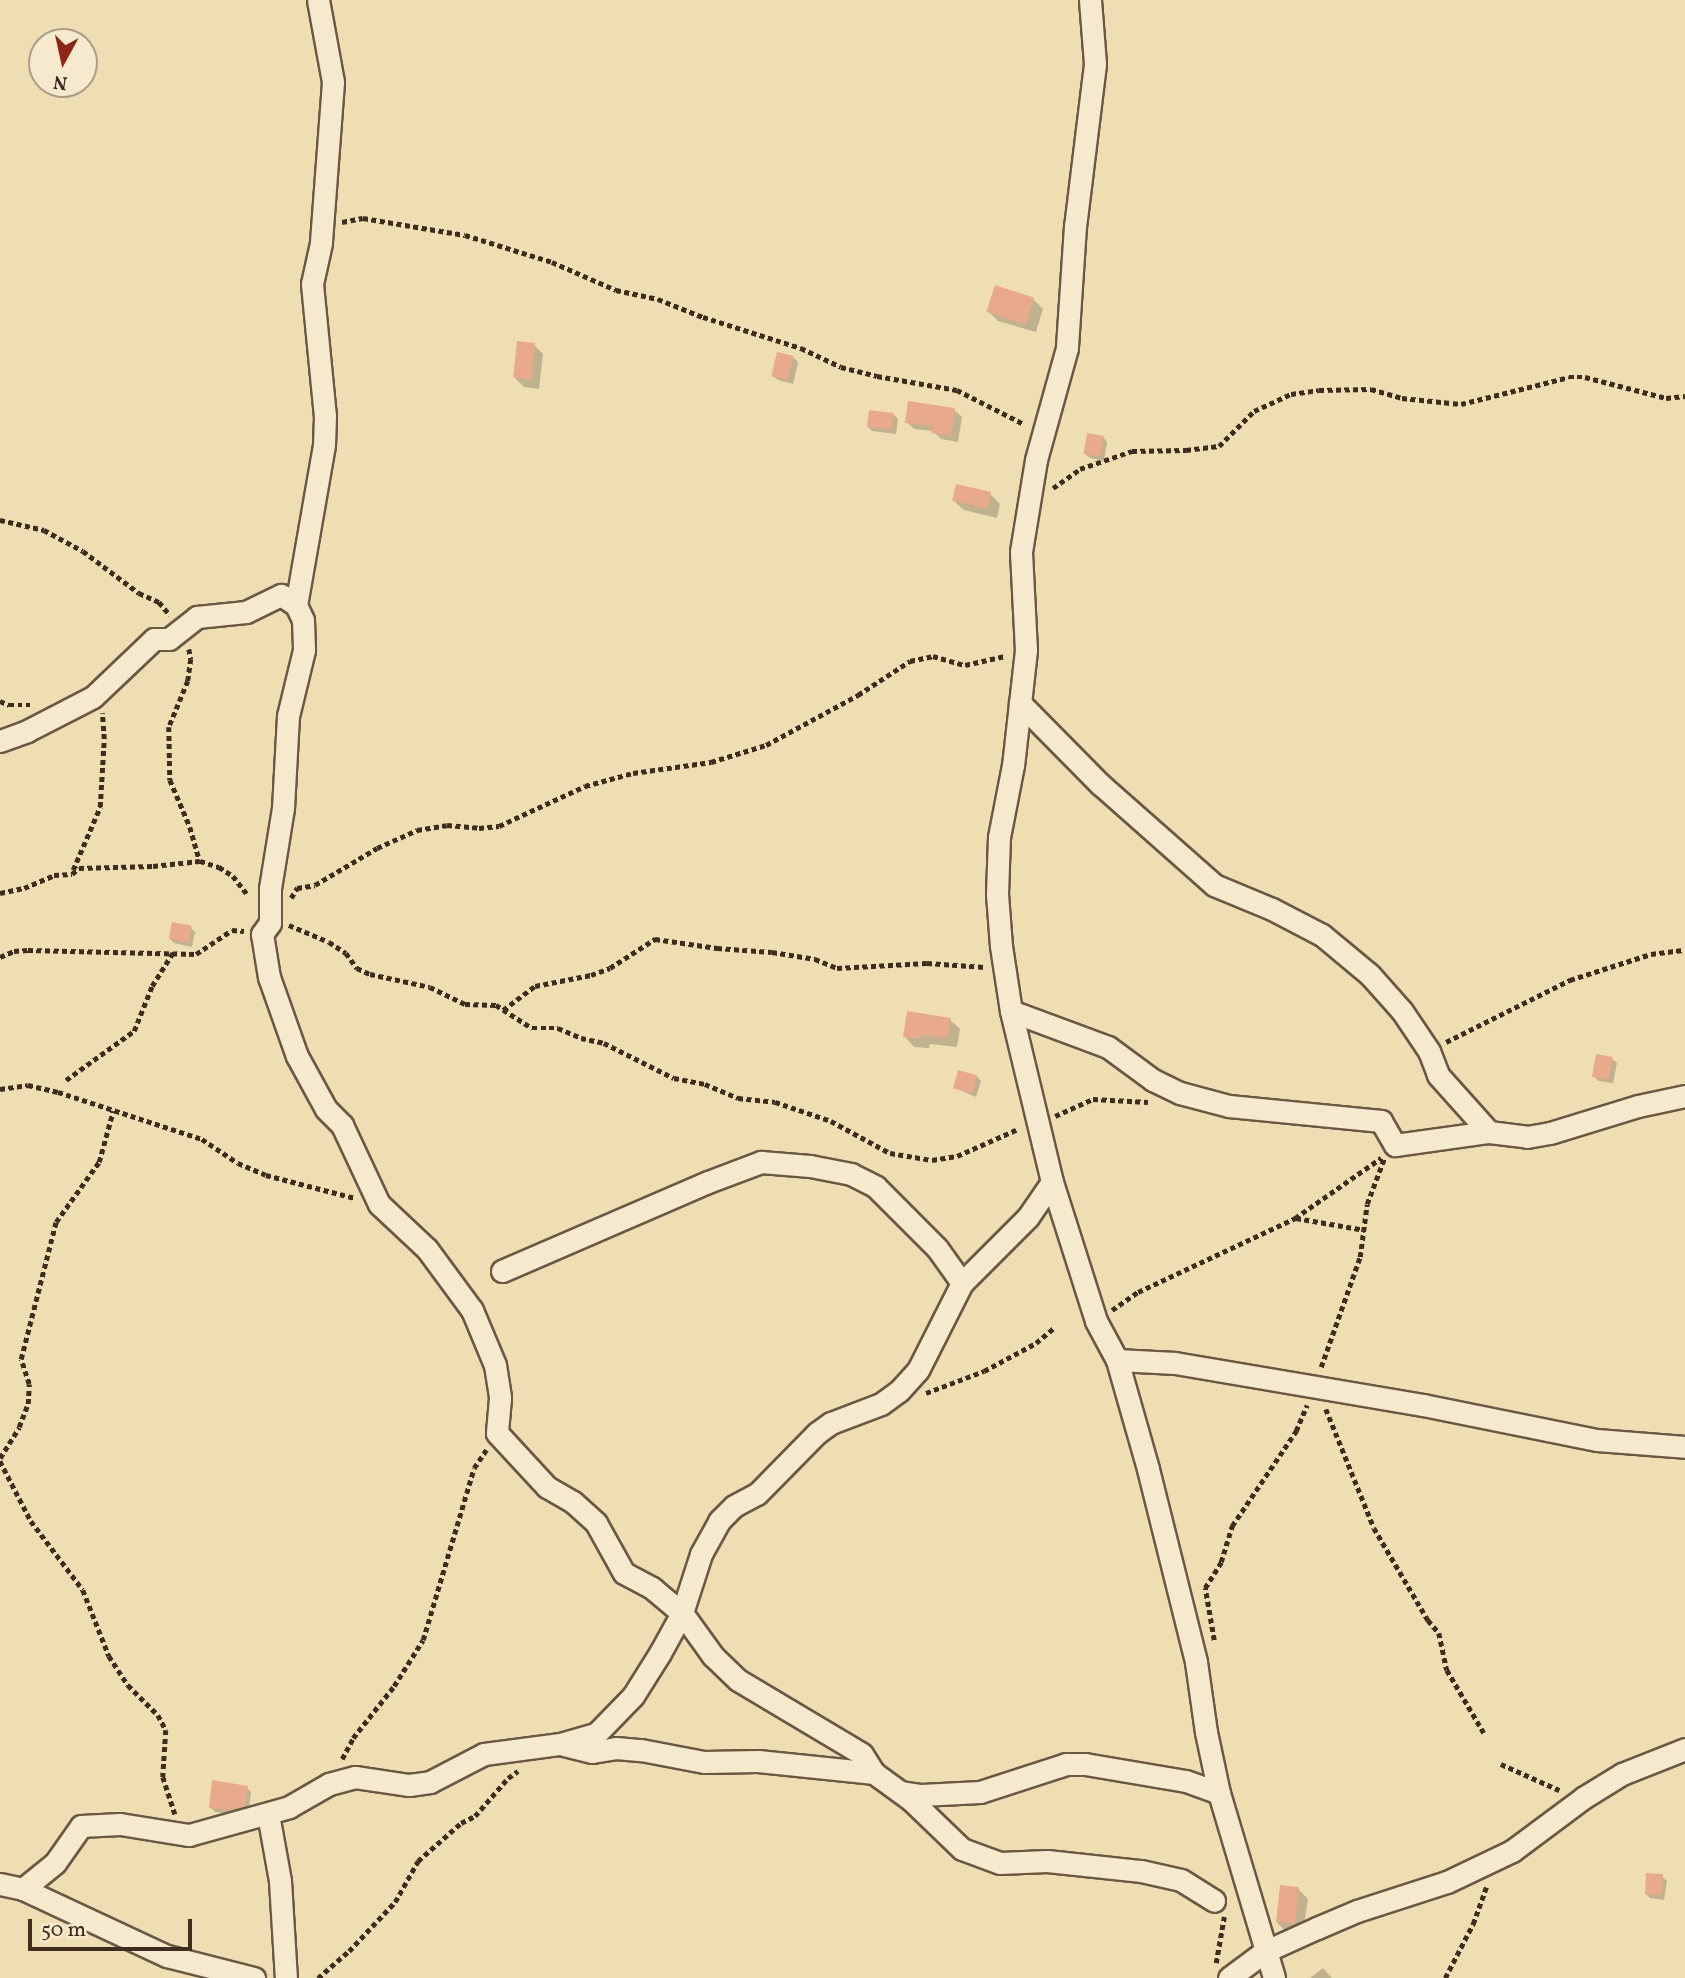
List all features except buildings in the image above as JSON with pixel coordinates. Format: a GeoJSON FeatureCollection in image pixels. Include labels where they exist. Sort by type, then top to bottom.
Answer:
{"type":"FeatureCollection","features":[{"type":"Feature","properties":{"kind":"street"},"geometry":{"type":"LineString","coordinates":[[318,0],[333,82],[321,243],[312,284],[325,416],[324,445],[296,604],[303,620],[304,650],[288,716],[283,808],[270,888],[269,977],[297,1056],[326,1109],[342,1125],[379,1204],[428,1249],[472,1310],[495,1365],[500,1398],[498,1433],[547,1487],[573,1502],[596,1523],[624,1573],[652,1588],[682,1613],[713,1656],[738,1680],[862,1754],[874,1773],[901,1793],[962,1849],[1000,1863],[1047,1861],[1141,1871],[1181,1880],[1214,1901]]}},
{"type":"Feature","properties":{"kind":"street"},"geometry":{"type":"LineString","coordinates":[[1090,0],[1095,64],[1075,226],[1067,348],[1044,433],[1021,552],[1026,650],[1013,765],[999,836],[997,894],[1003,968],[1052,1182],[1096,1321],[1117,1360],[1149,1469],[1196,1662],[1206,1732],[1219,1793],[1235,1839],[1264,1952],[1274,1978]]}},
{"type":"Feature","properties":{"kind":"street"},"geometry":{"type":"LineString","coordinates":[[0,741],[27,731],[93,697],[154,639],[169,639],[197,617],[246,612],[281,595],[296,604]]}},
{"type":"Feature","properties":{"kind":"street"},"geometry":{"type":"LineString","coordinates":[[1020,702],[1100,784],[1214,885],[1272,909],[1322,935],[1370,975],[1402,1011],[1429,1051],[1438,1075],[1489,1132]]}},
{"type":"Feature","properties":{"kind":"street"},"geometry":{"type":"LineString","coordinates":[[1011,1011],[1108,1047],[1153,1080],[1180,1093],[1228,1106],[1381,1121],[1390,1150],[1489,1132],[1527,1137],[1549,1133],[1639,1106],[1685,1096]]}},
{"type":"Feature","properties":{"kind":"street"},"geometry":{"type":"LineString","coordinates":[[502,1271],[708,1182],[761,1162],[810,1166],[851,1174],[876,1187],[937,1248],[962,1283]]}},
{"type":"Feature","properties":{"kind":"street"},"geometry":{"type":"LineString","coordinates":[[23,1889],[55,1863],[81,1826],[120,1824],[189,1835],[301,1803],[329,1784],[355,1777],[409,1785],[430,1782],[484,1754],[560,1744],[596,1734],[633,1696],[682,1613],[701,1554],[719,1521],[734,1506],[757,1494],[817,1433],[831,1423],[881,1404],[899,1391],[918,1370],[962,1283],[1028,1217],[1052,1182]]}},
{"type":"Feature","properties":{"kind":"street"},"geometry":{"type":"LineString","coordinates":[[1117,1360],[1175,1363],[1315,1386],[1597,1440],[1685,1447]]}},
{"type":"Feature","properties":{"kind":"street"},"geometry":{"type":"LineString","coordinates":[[560,1744],[592,1752],[616,1748],[704,1762],[758,1761],[874,1773]]}},
{"type":"Feature","properties":{"kind":"street"},"geometry":{"type":"LineString","coordinates":[[1229,1978],[1264,1952],[1357,1910],[1447,1882],[1512,1851],[1583,1798],[1622,1774],[1685,1749]]}},
{"type":"Feature","properties":{"kind":"street"},"geometry":{"type":"LineString","coordinates":[[901,1793],[980,1792],[1066,1764],[1085,1764],[1186,1781],[1219,1793]]}},
{"type":"Feature","properties":{"kind":"street"},"geometry":{"type":"LineString","coordinates":[[268,1814],[280,1881],[286,1978]]}},
{"type":"Feature","properties":{"kind":"street"},"geometry":{"type":"LineString","coordinates":[[0,1884],[23,1889],[167,1956],[254,1978]]}},
{"type":"Feature","properties":{"kind":"path"},"geometry":{"type":"LineString","coordinates":[[321,243],[343,221],[363,218],[465,235],[552,262],[616,290],[658,299],[703,317],[801,348],[841,367],[957,390],[1044,433]]}},
{"type":"Feature","properties":{"kind":"path"},"geometry":{"type":"LineString","coordinates":[[1030,503],[1080,469],[1132,451],[1219,446],[1254,411],[1291,394],[1319,390],[1371,389],[1402,398],[1461,404],[1569,377],[1585,377],[1666,398],[1685,396]]}},
{"type":"Feature","properties":{"kind":"path"},"geometry":{"type":"LineString","coordinates":[[0,520],[44,530],[83,551],[139,593],[159,603],[171,616],[169,639]]}},
{"type":"Feature","properties":{"kind":"path"},"geometry":{"type":"LineString","coordinates":[[169,639],[181,632],[191,659],[188,681],[169,727],[170,780],[190,827],[200,861]]}},
{"type":"Feature","properties":{"kind":"path"},"geometry":{"type":"LineString","coordinates":[[270,925],[297,888],[315,885],[377,848],[417,830],[447,825],[479,828],[499,826],[585,786],[633,773],[711,762],[766,745],[858,695],[910,661],[933,656],[965,666],[1026,650]]}},
{"type":"Feature","properties":{"kind":"path"},"geometry":{"type":"LineString","coordinates":[[72,874],[100,807],[104,724],[100,700],[93,697]]}},
{"type":"Feature","properties":{"kind":"path"},"geometry":{"type":"LineString","coordinates":[[0,892],[24,888],[54,875],[72,874],[79,868],[153,866],[200,861],[219,867],[233,876],[270,925]]}},
{"type":"Feature","properties":{"kind":"path"},"geometry":{"type":"LineString","coordinates":[[0,957],[14,951],[27,950],[196,954],[232,930],[270,925],[329,942],[346,953],[357,968],[370,974],[430,987],[465,1004],[496,1005],[531,1028],[558,1028],[604,1043],[674,1078],[705,1084],[738,1098],[775,1101],[831,1121],[890,1153],[932,1160],[957,1156],[1093,1099],[1161,1103]]}},
{"type":"Feature","properties":{"kind":"path"},"geometry":{"type":"LineString","coordinates":[[503,1010],[535,986],[590,975],[610,968],[655,939],[772,952],[815,959],[837,968],[927,963],[1003,968]]}},
{"type":"Feature","properties":{"kind":"path"},"geometry":{"type":"LineString","coordinates":[[1429,1051],[1570,980],[1651,954],[1685,950]]}},
{"type":"Feature","properties":{"kind":"path"},"geometry":{"type":"LineString","coordinates":[[66,1080],[134,1031],[152,986],[173,952]]}},
{"type":"Feature","properties":{"kind":"path"},"geometry":{"type":"LineString","coordinates":[[0,1089],[28,1085],[202,1139],[238,1163],[266,1175],[379,1204]]}},
{"type":"Feature","properties":{"kind":"path"},"geometry":{"type":"LineString","coordinates":[[113,1111],[99,1162],[56,1223],[21,1359],[29,1384],[27,1404],[19,1427],[0,1460],[31,1521],[82,1590],[109,1656],[128,1685],[158,1714],[166,1730],[163,1777],[166,1791],[189,1835]]}},
{"type":"Feature","properties":{"kind":"path"},"geometry":{"type":"LineString","coordinates":[[1096,1321],[1138,1292],[1295,1218],[1390,1150]]}},
{"type":"Feature","properties":{"kind":"path"},"geometry":{"type":"LineString","coordinates":[[1214,1647],[1213,1619],[1205,1588],[1221,1562],[1232,1526],[1296,1431],[1315,1386],[1327,1343],[1360,1257],[1367,1204],[1390,1150]]}},
{"type":"Feature","properties":{"kind":"path"},"geometry":{"type":"LineString","coordinates":[[1295,1218],[1365,1230]]}},
{"type":"Feature","properties":{"kind":"path"},"geometry":{"type":"LineString","coordinates":[[923,1394],[984,1371],[1036,1343],[1054,1328]]}},
{"type":"Feature","properties":{"kind":"path"},"geometry":{"type":"LineString","coordinates":[[1315,1386],[1374,1528],[1421,1610],[1439,1633],[1447,1670],[1484,1733]]}},
{"type":"Feature","properties":{"kind":"path"},"geometry":{"type":"LineString","coordinates":[[329,1784],[353,1738],[394,1686],[423,1640],[474,1468],[498,1433]]}},
{"type":"Feature","properties":{"kind":"path"},"geometry":{"type":"LineString","coordinates":[[318,1978],[349,1951],[395,1902],[418,1861],[461,1823],[475,1816],[508,1778],[529,1764]]}},
{"type":"Feature","properties":{"kind":"path"},"geometry":{"type":"LineString","coordinates":[[1501,1764],[1539,1783],[1583,1798]]}},
{"type":"Feature","properties":{"kind":"path"},"geometry":{"type":"LineString","coordinates":[[1445,1978],[1462,1949],[1485,1887],[1492,1878]]}}]}
